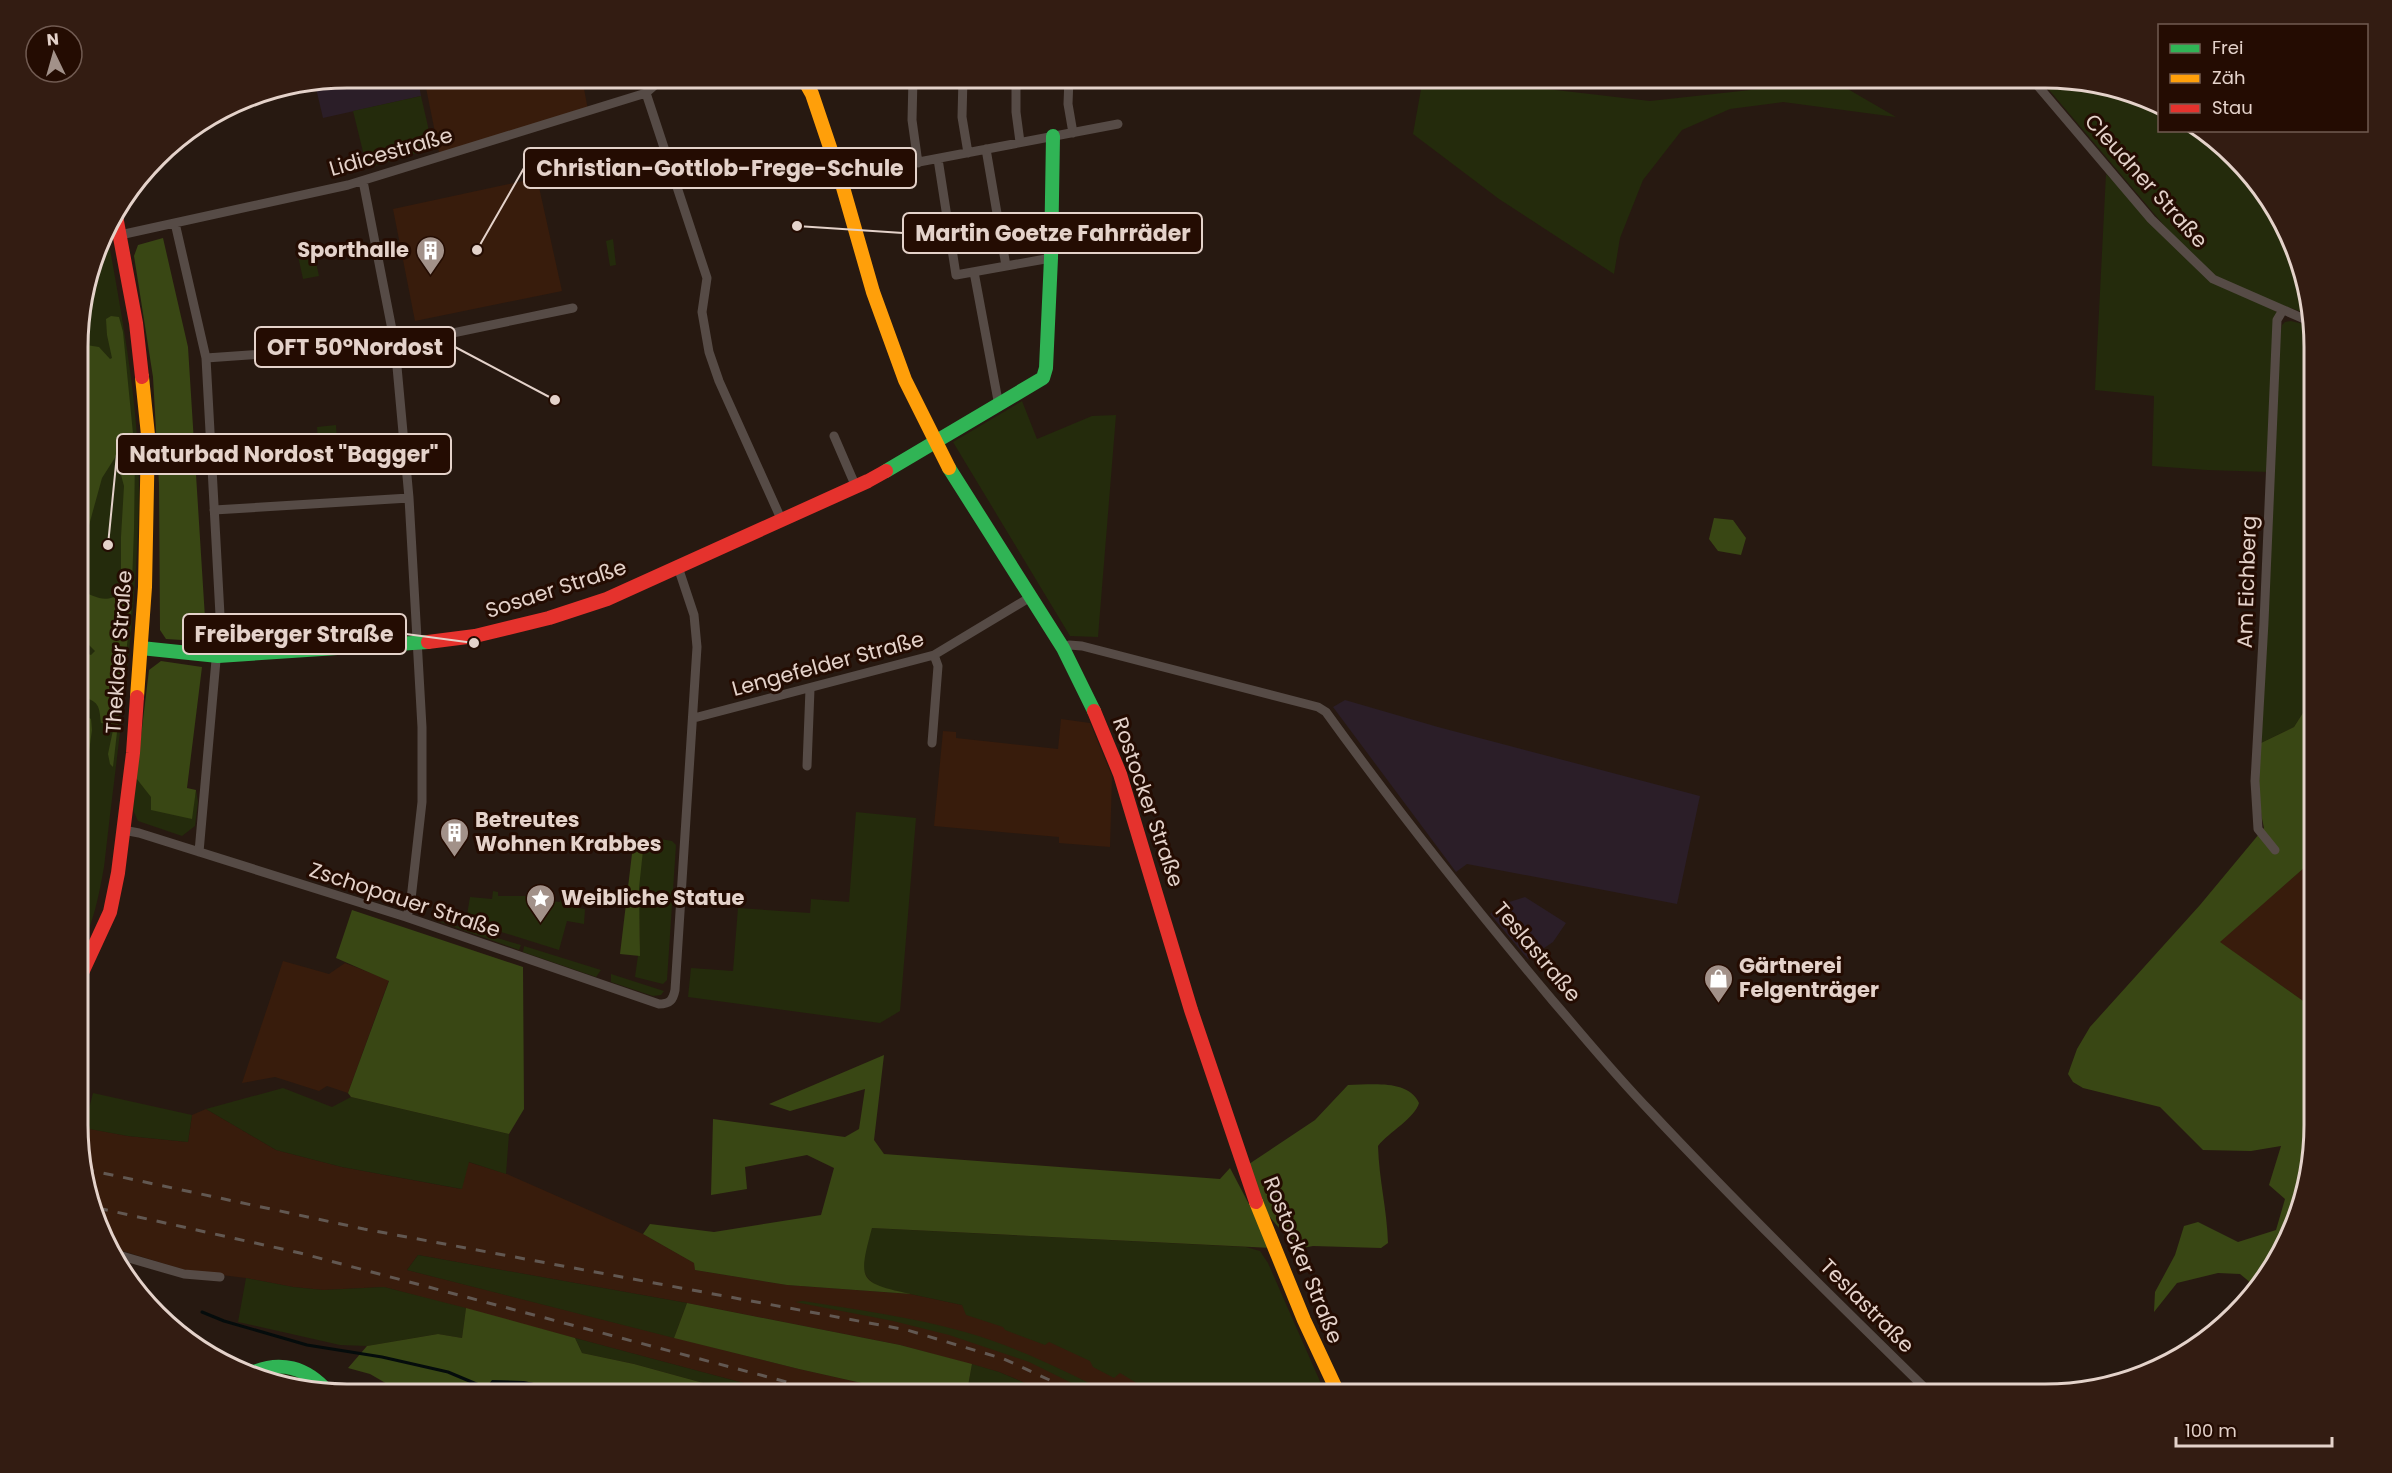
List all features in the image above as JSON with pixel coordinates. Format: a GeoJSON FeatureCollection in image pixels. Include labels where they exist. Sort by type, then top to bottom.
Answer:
{"type":"FeatureCollection","features":[{"type":"Feature","properties":{"kind":"main road","name":"Rostocker Straße"},"geometry":{"type":"LineString","coordinates":[[809,88],[840,177],[885,331],[905,380],[936,443],[1029,598],[1063,648],[1096,715],[1120,774],[1233,1141],[1272,1248],[1334,1384]]}},
{"type":"Feature","properties":{"kind":"main road"},"geometry":{"type":"LineString","coordinates":[[1051,258],[1053,136]]}},
{"type":"Feature","properties":{"kind":"main road","name":"Theklaer Straße"},"geometry":{"type":"LineString","coordinates":[[88,960],[110,912],[123,830],[133,753],[145,587],[148,435],[136,323],[118,227]]}},
{"type":"Feature","properties":{"kind":"main road","name":"Sosaer Straße"},"geometry":{"type":"LineString","coordinates":[[141,648],[218,656],[416,643],[475,636],[549,618],[607,599],[856,487],[936,443],[1043,378],[1046,368],[1051,258]]}},
{"type":"Feature","properties":{"kind":"main road"},"geometry":{"type":"LineString","coordinates":[[262,1370],[276,1366],[289,1366],[319,1383]]}},
{"type":"Feature","properties":{"kind":"street","name":"Lidicestraße"},"geometry":{"type":"LineString","coordinates":[[120,235],[363,181],[646,93],[652,88]]}},
{"type":"Feature","properties":{"kind":"street"},"geometry":{"type":"LineString","coordinates":[[913,88],[912,120],[918,163]]}},
{"type":"Feature","properties":{"kind":"street"},"geometry":{"type":"LineString","coordinates":[[963,88],[962,117],[968,153]]}},
{"type":"Feature","properties":{"kind":"street"},"geometry":{"type":"LineString","coordinates":[[1016,88],[1020,142]]}},
{"type":"Feature","properties":{"kind":"street"},"geometry":{"type":"LineString","coordinates":[[1069,88],[1068,104],[1073,133]]}},
{"type":"Feature","properties":{"kind":"street","name":"Cleudner Straße"},"geometry":{"type":"LineString","coordinates":[[2040,88],[2151,219],[2213,279],[2301,318]]}},
{"type":"Feature","properties":{"kind":"street"},"geometry":{"type":"LineString","coordinates":[[646,93],[707,278],[702,312],[709,352],[719,381],[782,521]]}},
{"type":"Feature","properties":{"kind":"street"},"geometry":{"type":"LineString","coordinates":[[840,177],[1118,124]]}},
{"type":"Feature","properties":{"kind":"street"},"geometry":{"type":"LineString","coordinates":[[986,149],[1006,266]]}},
{"type":"Feature","properties":{"kind":"street"},"geometry":{"type":"LineString","coordinates":[[938,159],[956,275],[1051,258]]}},
{"type":"Feature","properties":{"kind":"street"},"geometry":{"type":"LineString","coordinates":[[363,181],[395,345],[409,498],[422,715],[422,798],[410,908],[406,917]]}},
{"type":"Feature","properties":{"kind":"street"},"geometry":{"type":"LineString","coordinates":[[176,223],[206,358],[220,615],[200,852]]}},
{"type":"Feature","properties":{"kind":"street"},"geometry":{"type":"LineString","coordinates":[[974,272],[999,406]]}},
{"type":"Feature","properties":{"kind":"street"},"geometry":{"type":"LineString","coordinates":[[206,358],[395,345],[573,308]]}},
{"type":"Feature","properties":{"kind":"street","name":"Am Eichberg"},"geometry":{"type":"LineString","coordinates":[[2275,850],[2258,829],[2255,781],[2265,622],[2277,320],[2283,310]]}},
{"type":"Feature","properties":{"kind":"street"},"geometry":{"type":"LineString","coordinates":[[834,436],[856,487]]}},
{"type":"Feature","properties":{"kind":"street"},"geometry":{"type":"LineString","coordinates":[[214,510],[409,498]]}},
{"type":"Feature","properties":{"kind":"street"},"geometry":{"type":"LineString","coordinates":[[678,567],[696,628],[694,718]]}},
{"type":"Feature","properties":{"kind":"street","name":"Lengefelder Straße"},"geometry":{"type":"LineString","coordinates":[[694,718],[934,656],[1029,598]]}},
{"type":"Feature","properties":{"kind":"street","name":"Teslastraße"},"geometry":{"type":"LineString","coordinates":[[1063,648],[1069,645],[1082,646],[1318,707],[1326,712],[1382,789],[1495,932],[1615,1073],[1770,1234],[1920,1384]]}},
{"type":"Feature","properties":{"kind":"street"},"geometry":{"type":"LineString","coordinates":[[932,743],[938,666],[934,656]]}},
{"type":"Feature","properties":{"kind":"street"},"geometry":{"type":"LineString","coordinates":[[807,766],[810,689]]}},
{"type":"Feature","properties":{"kind":"street","name":"Zschopauer Straße"},"geometry":{"type":"LineString","coordinates":[[123,830],[406,917],[659,1004],[667,1004],[674,999],[694,718]]}},
{"type":"Feature","properties":{"kind":"street"},"geometry":{"type":"LineString","coordinates":[[124,1256],[184,1274],[220,1277]]}},
{"type":"Feature","properties":{"kind":"shaded area"},"geometry":{"type":"Polygon","coordinates":[[[348,88],[420,88],[421,96],[323,118],[317,91],[348,88]]]}},
{"type":"Feature","properties":{"kind":"shaded area"},"geometry":{"type":"Polygon","coordinates":[[[426,88],[584,88],[588,110],[440,157],[426,88]]]}},
{"type":"Feature","properties":{"kind":"shaded area"},"geometry":{"type":"Polygon","coordinates":[[[537,178],[562,291],[415,321],[393,209],[537,178]]]}},
{"type":"Feature","properties":{"kind":"shaded area"},"geometry":{"type":"Polygon","coordinates":[[[1345,700],[1700,796],[1677,904],[1467,864],[1456,872],[1333,707],[1345,700]]]}},
{"type":"Feature","properties":{"kind":"shaded area"},"geometry":{"type":"Polygon","coordinates":[[[1061,719],[1090,723],[1112,776],[1110,847],[1059,843],[1059,837],[934,826],[943,731],[956,732],[956,738],[1058,749],[1061,719]]]}},
{"type":"Feature","properties":{"kind":"shaded area"},"geometry":{"type":"Polygon","coordinates":[[[2304,868],[2304,1002],[2219,942],[2304,868]]]}},
{"type":"Feature","properties":{"kind":"shaded area"},"geometry":{"type":"Polygon","coordinates":[[[1525,897],[1566,923],[1553,942],[1528,959],[1490,914],[1503,904],[1525,897]]]}},
{"type":"Feature","properties":{"kind":"shaded area"},"geometry":{"type":"Polygon","coordinates":[[[283,961],[329,974],[345,963],[389,980],[348,1093],[327,1086],[319,1091],[275,1077],[242,1083],[283,961]]]}},
{"type":"Feature","properties":{"kind":"shaded area"},"geometry":{"type":"Polygon","coordinates":[[[206,1109],[276,1150],[342,1167],[461,1189],[468,1162],[507,1174],[643,1234],[694,1263],[695,1270],[787,1285],[911,1294],[962,1305],[1026,1325],[1145,1384],[1027,1384],[999,1372],[900,1345],[687,1303],[418,1255],[407,1270],[866,1384],[747,1384],[384,1287],[323,1290],[293,1287],[246,1278],[188,1271],[120,1250],[97,1192],[88,1129],[128,1136],[188,1142],[192,1115],[206,1109]]]}},
{"type":"Feature","properties":{"kind":"shaded area"},"geometry":{"type":"Polygon","coordinates":[[[492,1380],[539,1384],[489,1384],[492,1380]]]}},
{"type":"Feature","properties":{"kind":"green space"},"geometry":{"type":"Polygon","coordinates":[[[1421,88],[1544,88],[1650,101],[1770,88],[1846,88],[1896,117],[1783,102],[1730,109],[1682,130],[1643,180],[1620,238],[1614,274],[1499,199],[1413,134],[1421,88]]]}},
{"type":"Feature","properties":{"kind":"green space"},"geometry":{"type":"Polygon","coordinates":[[[2048,88],[2095,93],[2143,108],[2158,115],[2158,132],[2188,132],[2228,164],[2260,204],[2277,233],[2290,264],[2301,311],[2213,275],[2168,230],[2048,88]]]}},
{"type":"Feature","properties":{"kind":"green space"},"geometry":{"type":"Polygon","coordinates":[[[421,96],[433,148],[375,166],[374,162],[366,164],[353,111],[421,96]]]}},
{"type":"Feature","properties":{"kind":"green space"},"geometry":{"type":"Polygon","coordinates":[[[2106,174],[2213,279],[2281,314],[2270,472],[2152,466],[2154,396],[2095,390],[2106,174]]]}},
{"type":"Feature","properties":{"kind":"green space"},"geometry":{"type":"Polygon","coordinates":[[[163,238],[188,347],[206,634],[198,641],[166,639],[160,630],[159,484],[153,377],[134,256],[138,245],[163,238]]]}},
{"type":"Feature","properties":{"kind":"green space"},"geometry":{"type":"Polygon","coordinates":[[[613,239],[616,265],[610,266],[606,241],[613,239]]]}},
{"type":"Feature","properties":{"kind":"green space"},"geometry":{"type":"Polygon","coordinates":[[[108,249],[110,249],[130,368],[138,458],[138,535],[126,678],[104,867],[88,932],[88,348],[93,297],[108,249]]]}},
{"type":"Feature","properties":{"kind":"green space"},"geometry":{"type":"Polygon","coordinates":[[[314,253],[319,276],[303,279],[298,256],[314,253]]]}},
{"type":"Feature","properties":{"kind":"green space"},"geometry":{"type":"Polygon","coordinates":[[[111,316],[119,317],[123,332],[135,454],[131,610],[113,767],[108,754],[113,730],[108,724],[101,723],[97,705],[88,699],[88,654],[91,655],[95,651],[88,645],[88,594],[105,599],[121,593],[124,486],[116,456],[102,478],[88,529],[88,345],[99,347],[110,359],[112,358],[106,319],[111,316]]]}},
{"type":"Feature","properties":{"kind":"green space"},"geometry":{"type":"Polygon","coordinates":[[[2285,322],[2302,324],[2304,348],[2304,711],[2294,727],[2261,743],[2269,607],[2277,355],[2282,325],[2285,322]]]}},
{"type":"Feature","properties":{"kind":"green space"},"geometry":{"type":"Polygon","coordinates":[[[1022,401],[1037,439],[1092,416],[1116,415],[1098,637],[1070,636],[953,442],[1022,401]]]}},
{"type":"Feature","properties":{"kind":"green space"},"geometry":{"type":"Polygon","coordinates":[[[336,425],[337,441],[318,442],[317,427],[336,425]]]}},
{"type":"Feature","properties":{"kind":"green space"},"geometry":{"type":"Polygon","coordinates":[[[1714,518],[1733,520],[1746,538],[1741,555],[1718,551],[1709,539],[1714,518]]]}},
{"type":"Feature","properties":{"kind":"green space"},"geometry":{"type":"Polygon","coordinates":[[[161,661],[202,667],[187,788],[196,790],[192,819],[151,810],[151,797],[136,778],[149,670],[161,661]]]}},
{"type":"Feature","properties":{"kind":"green space"},"geometry":{"type":"Polygon","coordinates":[[[2304,711],[2304,868],[2220,942],[2304,1002],[2304,1125],[2299,1176],[2290,1209],[2277,1240],[2250,1283],[2240,1274],[2218,1273],[2177,1283],[2154,1312],[2155,1292],[2175,1255],[2184,1226],[2198,1222],[2238,1242],[2276,1230],[2285,1199],[2269,1185],[2281,1146],[2251,1151],[2203,1150],[2160,1107],[2083,1088],[2073,1082],[2068,1074],[2077,1049],[2090,1027],[2200,905],[2264,828],[2259,796],[2261,743],[2294,727],[2304,711]]]}},
{"type":"Feature","properties":{"kind":"green space"},"geometry":{"type":"Polygon","coordinates":[[[88,717],[91,719],[92,730],[88,759],[88,717]]]}},
{"type":"Feature","properties":{"kind":"green space"},"geometry":{"type":"Polygon","coordinates":[[[136,778],[152,797],[191,819],[196,790],[198,802],[195,826],[182,836],[138,821],[132,808],[136,778]]]}},
{"type":"Feature","properties":{"kind":"green space"},"geometry":{"type":"Polygon","coordinates":[[[856,812],[916,818],[900,1011],[880,1023],[688,997],[691,968],[733,971],[738,908],[810,913],[811,899],[849,902],[856,812]]]}},
{"type":"Feature","properties":{"kind":"green space"},"geometry":{"type":"Polygon","coordinates":[[[634,837],[644,841],[639,888],[640,956],[620,954],[634,837]]]}},
{"type":"Feature","properties":{"kind":"green space"},"geometry":{"type":"Polygon","coordinates":[[[649,837],[672,841],[676,845],[667,980],[663,984],[635,977],[640,941],[638,887],[644,841],[649,837]]]}},
{"type":"Feature","properties":{"kind":"green space"},"geometry":{"type":"Polygon","coordinates":[[[493,891],[498,892],[498,896],[539,896],[539,900],[560,902],[562,897],[566,898],[565,906],[585,909],[584,924],[567,921],[559,950],[466,921],[470,897],[492,899],[493,891]]]}},
{"type":"Feature","properties":{"kind":"green space"},"geometry":{"type":"Polygon","coordinates":[[[352,910],[523,967],[524,1109],[509,1134],[351,1097],[348,1093],[389,981],[336,958],[352,910]]]}},
{"type":"Feature","properties":{"kind":"green space"},"geometry":{"type":"Polygon","coordinates":[[[429,918],[521,945],[519,950],[429,918]]]}},
{"type":"Feature","properties":{"kind":"green space"},"geometry":{"type":"Polygon","coordinates":[[[524,946],[601,970],[596,977],[523,952],[524,946]]]}},
{"type":"Feature","properties":{"kind":"green space"},"geometry":{"type":"Polygon","coordinates":[[[611,974],[664,991],[661,995],[653,996],[611,982],[611,974]]]}},
{"type":"Feature","properties":{"kind":"green space"},"geometry":{"type":"Polygon","coordinates":[[[884,1055],[874,1140],[884,1154],[1220,1179],[1230,1168],[1272,1248],[872,1228],[865,1259],[866,1276],[881,1286],[911,1294],[787,1285],[695,1270],[694,1263],[643,1234],[650,1224],[714,1232],[821,1215],[834,1168],[807,1155],[745,1167],[747,1189],[711,1195],[713,1119],[845,1137],[859,1129],[865,1089],[790,1111],[769,1104],[884,1055]]]}},
{"type":"Feature","properties":{"kind":"green space"},"geometry":{"type":"Polygon","coordinates":[[[1378,1084],[1398,1087],[1414,1095],[1419,1103],[1417,1109],[1407,1120],[1378,1146],[1388,1243],[1381,1248],[1313,1246],[1297,1249],[1263,1209],[1249,1164],[1315,1120],[1348,1085],[1378,1084]]]}},
{"type":"Feature","properties":{"kind":"green space"},"geometry":{"type":"Polygon","coordinates":[[[283,1088],[332,1107],[351,1097],[509,1134],[506,1174],[469,1162],[462,1189],[342,1167],[276,1150],[206,1109],[283,1088]]]}},
{"type":"Feature","properties":{"kind":"green space"},"geometry":{"type":"Polygon","coordinates":[[[93,1093],[192,1115],[188,1142],[128,1136],[88,1129],[88,1112],[93,1093]]]}},
{"type":"Feature","properties":{"kind":"green space"},"geometry":{"type":"Polygon","coordinates":[[[872,1228],[1246,1247],[1260,1251],[1268,1263],[1321,1384],[1138,1384],[1120,1373],[1114,1378],[1093,1367],[1090,1361],[1049,1342],[1045,1345],[1005,1330],[1003,1327],[966,1315],[962,1305],[882,1288],[867,1277],[864,1270],[864,1255],[872,1228]]]}},
{"type":"Feature","properties":{"kind":"green space"},"geometry":{"type":"Polygon","coordinates":[[[418,1255],[687,1303],[674,1338],[407,1270],[418,1255]]]}},
{"type":"Feature","properties":{"kind":"green space"},"geometry":{"type":"Polygon","coordinates":[[[246,1278],[323,1290],[384,1287],[466,1308],[462,1338],[438,1334],[367,1346],[340,1345],[238,1322],[246,1278]]]}},
{"type":"Feature","properties":{"kind":"green space"},"geometry":{"type":"Polygon","coordinates":[[[803,1301],[905,1318],[965,1332],[1022,1352],[1091,1384],[1074,1384],[1029,1362],[949,1335],[893,1321],[795,1302],[803,1301]]]}},
{"type":"Feature","properties":{"kind":"green space"},"geometry":{"type":"Polygon","coordinates":[[[687,1303],[900,1345],[972,1364],[968,1384],[866,1384],[674,1338],[687,1303]]]}},
{"type":"Feature","properties":{"kind":"green space"},"geometry":{"type":"Polygon","coordinates":[[[466,1308],[575,1338],[582,1353],[634,1364],[707,1384],[539,1384],[523,1381],[513,1384],[387,1384],[370,1374],[348,1368],[367,1346],[438,1334],[462,1338],[466,1308]]]}},
{"type":"Feature","properties":{"kind":"green space"},"geometry":{"type":"Polygon","coordinates":[[[575,1338],[747,1384],[707,1384],[634,1364],[582,1353],[575,1338]]]}},
{"type":"Feature","properties":{"kind":"green space"},"geometry":{"type":"Polygon","coordinates":[[[972,1364],[1027,1384],[968,1384],[972,1364]]]}},
{"type":"Feature","properties":{"kind":"green space"},"geometry":{"type":"Polygon","coordinates":[[[275,1371],[299,1375],[307,1381],[297,1380],[270,1373],[275,1371]]]}},
{"type":"Feature","properties":{"kind":"waterway"},"geometry":{"type":"LineString","coordinates":[[202,1312],[224,1321],[307,1345],[382,1357],[448,1372],[476,1384]]}},
{"type":"Feature","properties":{"kind":"railway"},"geometry":{"type":"LineString","coordinates":[[92,1171],[364,1229],[907,1330],[1004,1359],[1058,1384]]}},
{"type":"Feature","properties":{"kind":"railway"},"geometry":{"type":"LineString","coordinates":[[102,1209],[300,1253],[794,1384]]}},
{"type":"Feature","properties":{"kind":"traffic: fast"},"geometry":{"type":"LineString","coordinates":[[886,471],[1043,378],[1046,368],[1051,258],[1053,136]]}},
{"type":"Feature","properties":{"kind":"traffic: fast"},"geometry":{"type":"LineString","coordinates":[[949,468],[1063,648],[1094,711]]}},
{"type":"Feature","properties":{"kind":"traffic: fast"},"geometry":{"type":"LineString","coordinates":[[141,648],[218,656],[428,642]]}},
{"type":"Feature","properties":{"kind":"traffic: fast"},"geometry":{"type":"LineString","coordinates":[[260,1369],[272,1367],[292,1368],[318,1382]]}},
{"type":"Feature","properties":{"kind":"traffic: slow"},"geometry":{"type":"LineString","coordinates":[[809,88],[840,177],[873,292],[905,380],[949,468]]}},
{"type":"Feature","properties":{"kind":"traffic: slow"},"geometry":{"type":"LineString","coordinates":[[137,697],[145,587],[148,435],[142,377]]}},
{"type":"Feature","properties":{"kind":"traffic: slow"},"geometry":{"type":"LineString","coordinates":[[1256,1202],[1304,1320],[1334,1384]]}},
{"type":"Feature","properties":{"kind":"traffic: jam"},"geometry":{"type":"LineString","coordinates":[[118,227],[136,323],[142,377]]}},
{"type":"Feature","properties":{"kind":"traffic: jam"},"geometry":{"type":"LineString","coordinates":[[428,642],[475,636],[549,618],[607,599],[886,471]]}},
{"type":"Feature","properties":{"kind":"traffic: jam"},"geometry":{"type":"LineString","coordinates":[[88,960],[110,912],[118,873],[133,753],[137,697]]}},
{"type":"Feature","properties":{"kind":"traffic: jam"},"geometry":{"type":"LineString","coordinates":[[1094,711],[1120,774],[1191,1010],[1256,1202]]}},
{"type":"Feature","properties":{"kind":"place","name":"Martin Goetze Fahrräder"},"geometry":{"type":"Point","coordinates":[797,226]}},
{"type":"Feature","properties":{"kind":"place","name":"Christian-Gottlob-Frege-Schule"},"geometry":{"type":"Point","coordinates":[477,250]}},
{"type":"Feature","properties":{"kind":"place","name":"Sporthalle"},"geometry":{"type":"Point","coordinates":[430,276]}},
{"type":"Feature","properties":{"kind":"place","name":"OFT 50°Nordost"},"geometry":{"type":"Point","coordinates":[555,400]}},
{"type":"Feature","properties":{"kind":"place","name":"Naturbad Nordost \"Bagger\""},"geometry":{"type":"Point","coordinates":[108,545]}},
{"type":"Feature","properties":{"kind":"place","name":"Freiberger Straße"},"geometry":{"type":"Point","coordinates":[474,643]}},
{"type":"Feature","properties":{"kind":"place","name":"Betreutes Wohnen Krabbes"},"geometry":{"type":"Point","coordinates":[454,858]}},
{"type":"Feature","properties":{"kind":"place","name":"Weibliche Statue"},"geometry":{"type":"Point","coordinates":[540,924]}},
{"type":"Feature","properties":{"kind":"place","name":"Gärtnerei Felgenträger"},"geometry":{"type":"Point","coordinates":[1718,1004]}}]}
